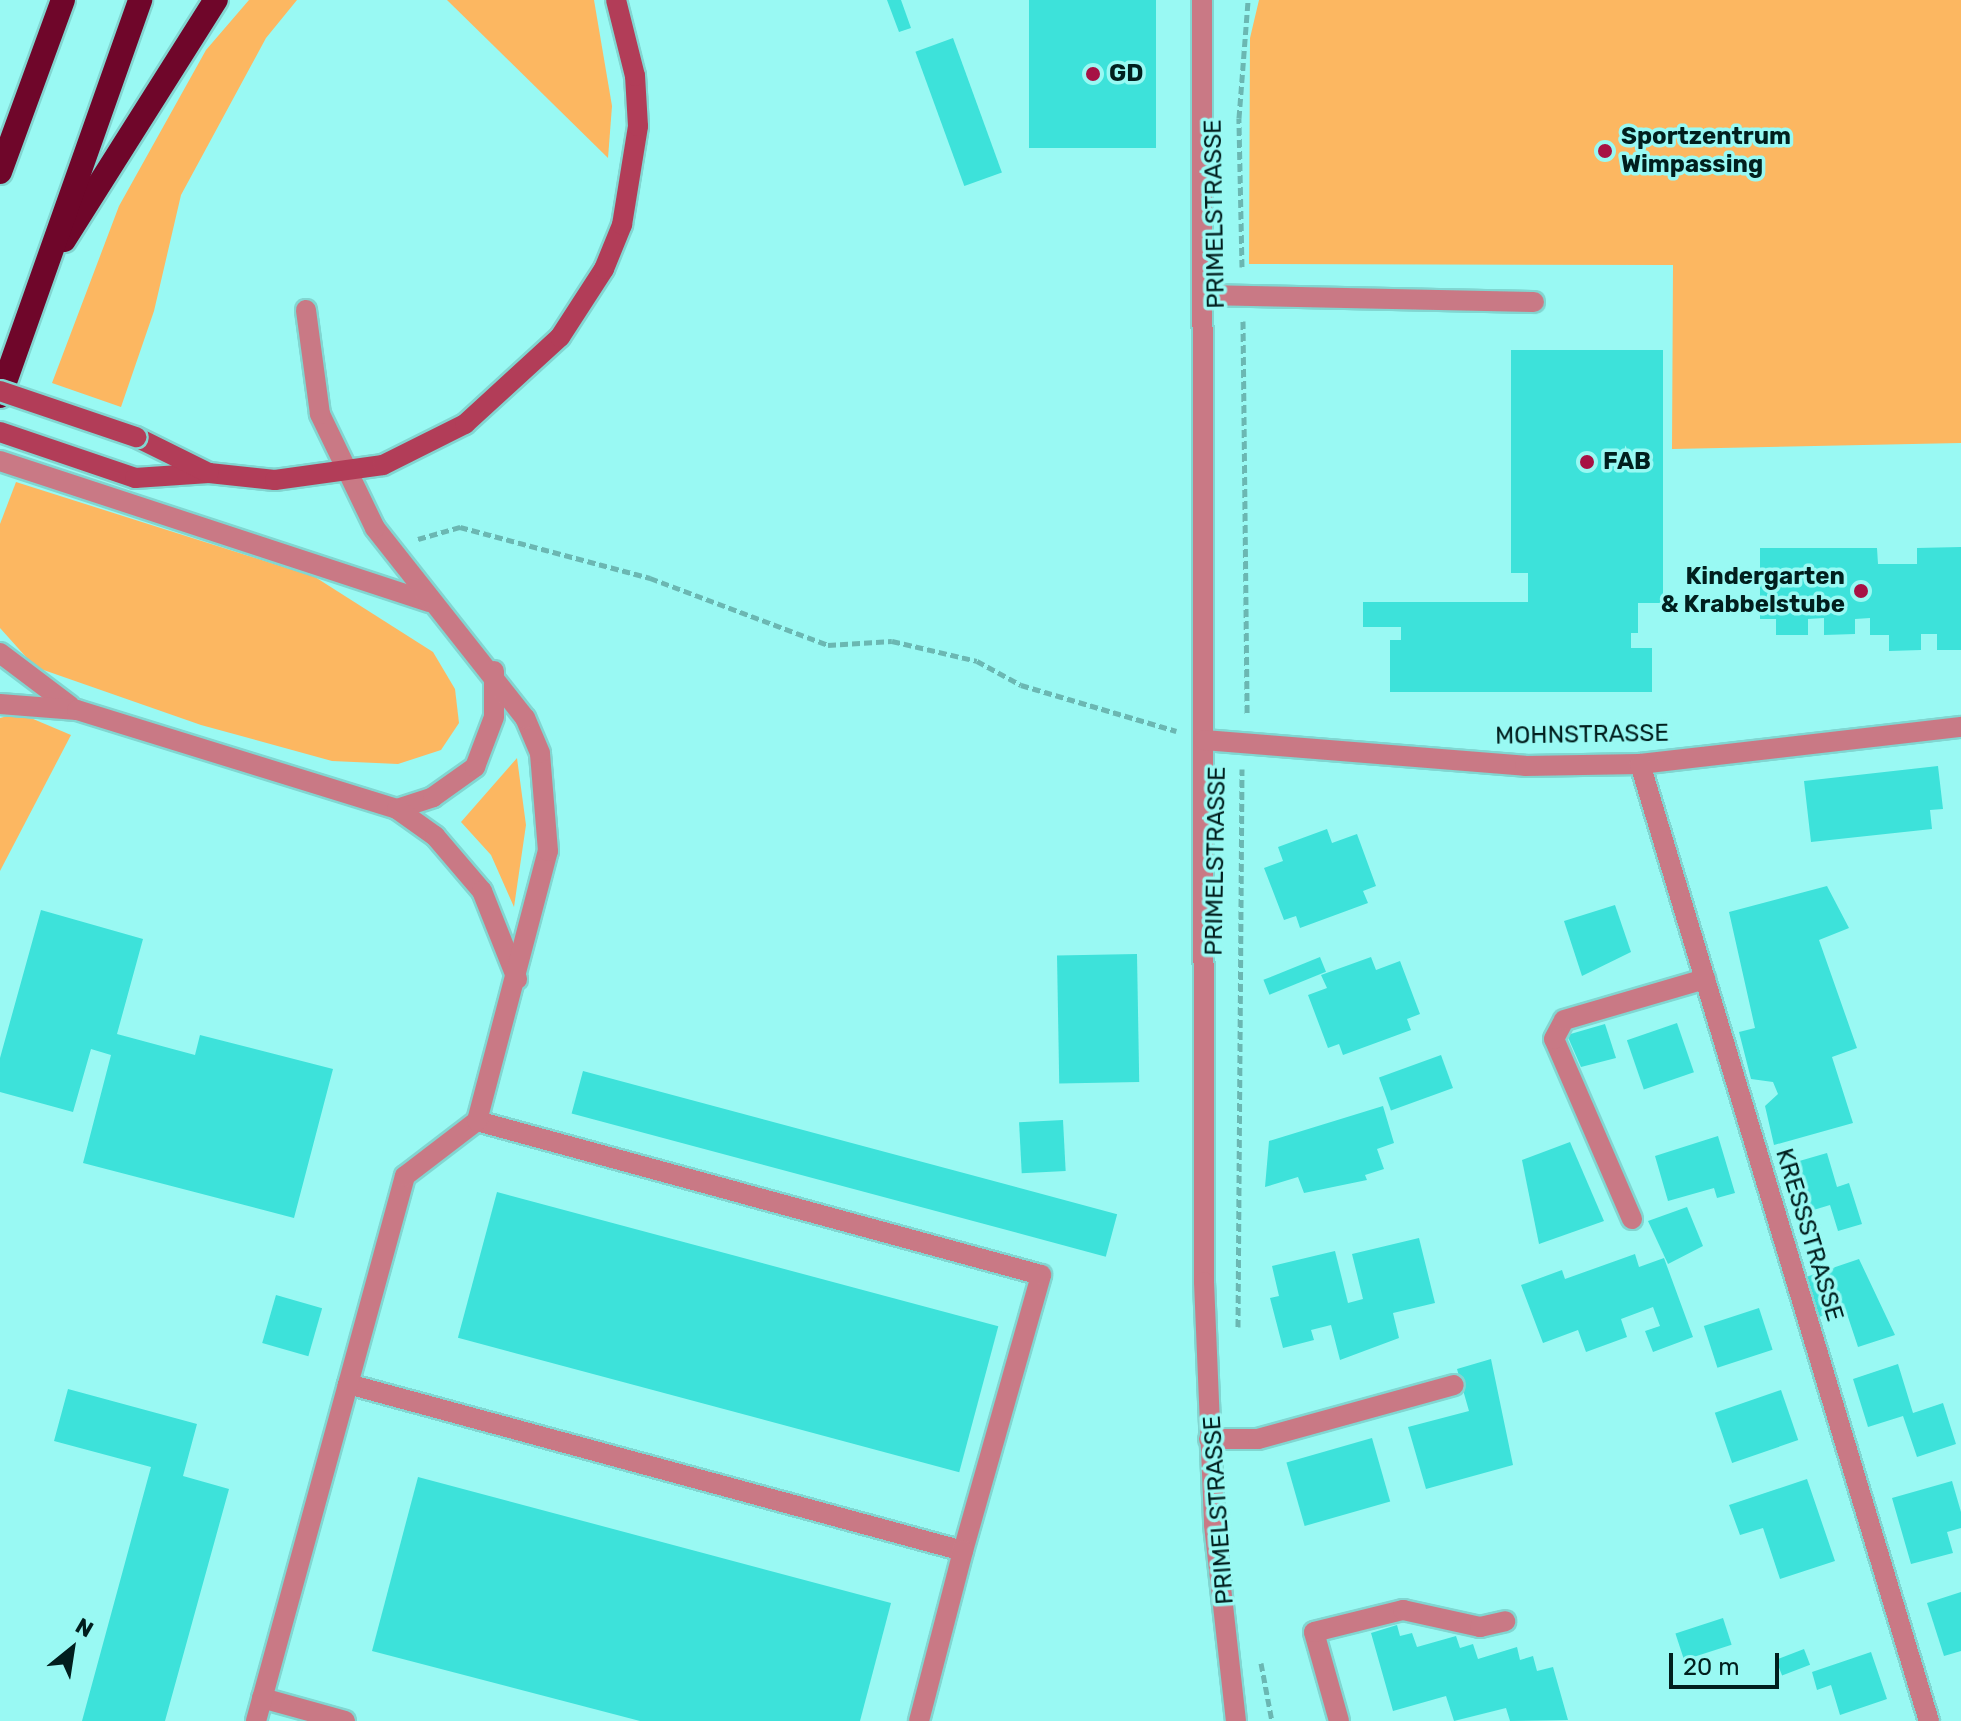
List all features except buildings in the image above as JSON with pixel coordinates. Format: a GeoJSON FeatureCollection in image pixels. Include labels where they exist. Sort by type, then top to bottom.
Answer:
{"type":"FeatureCollection","features":[{"type":"Feature","properties":{"kind":"highway"},"geometry":{"type":"LineString","coordinates":[[0,172],[63,0]]}},
{"type":"Feature","properties":{"kind":"highway"},"geometry":{"type":"LineString","coordinates":[[0,394],[140,0]]}},
{"type":"Feature","properties":{"kind":"highway"},"geometry":{"type":"LineString","coordinates":[[40,279],[216,0]]}},
{"type":"Feature","properties":{"kind":"street"},"geometry":{"type":"LineString","coordinates":[[0,432],[124,474],[209,473],[275,480],[348,474],[427,446],[498,400],[560,337],[604,269],[622,225],[638,126],[635,76],[616,0]]}},
{"type":"Feature","properties":{"kind":"street","name":"PRIMELSTRASSE"},"geometry":{"type":"LineString","coordinates":[[1202,0],[1209,1439],[1236,1721]]}},
{"type":"Feature","properties":{"kind":"street"},"geometry":{"type":"LineString","coordinates":[[1203,295],[1534,302]]}},
{"type":"Feature","properties":{"kind":"street"},"geometry":{"type":"LineString","coordinates":[[256,1721],[405,1176],[477,1121],[517,979],[548,851],[548,803],[535,741],[494,671],[428,602],[389,552],[348,474],[312,383],[306,310]]}},
{"type":"Feature","properties":{"kind":"street"},"geometry":{"type":"LineString","coordinates":[[0,394],[136,437],[209,473]]}},
{"type":"Feature","properties":{"kind":"street"},"geometry":{"type":"LineString","coordinates":[[0,461],[428,602]]}},
{"type":"Feature","properties":{"kind":"street"},"geometry":{"type":"LineString","coordinates":[[0,653],[77,710]]}},
{"type":"Feature","properties":{"kind":"street"},"geometry":{"type":"LineString","coordinates":[[397,809],[433,797],[475,767],[494,717],[494,671]]}},
{"type":"Feature","properties":{"kind":"street"},"geometry":{"type":"LineString","coordinates":[[0,704],[77,710],[397,809],[435,836],[482,891],[517,979]]}},
{"type":"Feature","properties":{"kind":"street","name":"MOHNSTRASSE"},"geometry":{"type":"LineString","coordinates":[[1204,740],[1525,766],[1640,764],[1961,727]]}},
{"type":"Feature","properties":{"kind":"street","name":"KRESSSTRASSE"},"geometry":{"type":"LineString","coordinates":[[1640,764],[1929,1721]]}},
{"type":"Feature","properties":{"kind":"street"},"geometry":{"type":"LineString","coordinates":[[1632,1219],[1554,1039],[1564,1020],[1705,979]]}},
{"type":"Feature","properties":{"kind":"street"},"geometry":{"type":"LineString","coordinates":[[477,1121],[1041,1275],[963,1551],[919,1721]]}},
{"type":"Feature","properties":{"kind":"street"},"geometry":{"type":"LineString","coordinates":[[348,1384],[963,1551]]}},
{"type":"Feature","properties":{"kind":"street"},"geometry":{"type":"LineString","coordinates":[[1209,1439],[1258,1439],[1454,1385]]}},
{"type":"Feature","properties":{"kind":"street"},"geometry":{"type":"LineString","coordinates":[[1339,1721],[1314,1632],[1403,1610],[1480,1627],[1505,1621]]}},
{"type":"Feature","properties":{"kind":"street"},"geometry":{"type":"LineString","coordinates":[[262,1698],[345,1721]]}},
{"type":"Feature","properties":{"kind":"path","name":"PRIMELSTRASSE"},"geometry":{"type":"LineString","coordinates":[[1238,1334],[1246,743],[1239,118],[1248,0]]}},
{"type":"Feature","properties":{"kind":"path"},"geometry":{"type":"LineString","coordinates":[[389,552],[460,527],[650,578],[828,645],[892,641],[977,661],[1021,685],[1204,740]]}},
{"type":"Feature","properties":{"kind":"path"},"geometry":{"type":"LineString","coordinates":[[1258,1647],[1272,1721]]}},
{"type":"Feature","properties":{"kind":"shaded area"},"geometry":{"type":"Polygon","coordinates":[[[249,0],[297,0],[266,38],[181,195],[154,311],[121,407],[52,383],[119,206],[206,50],[249,0]]]}},
{"type":"Feature","properties":{"kind":"shaded area"},"geometry":{"type":"Polygon","coordinates":[[[447,0],[594,0],[612,106],[608,158],[447,0]]]}},
{"type":"Feature","properties":{"kind":"shaded area","name":"Sportzentrum Wimpassing"},"geometry":{"type":"Polygon","coordinates":[[[1259,0],[1961,0],[1961,443],[1672,449],[1673,265],[1249,264],[1250,38],[1259,0]]]}},
{"type":"Feature","properties":{"kind":"shaded area"},"geometry":{"type":"Polygon","coordinates":[[[16,482],[315,577],[433,652],[455,689],[459,723],[441,750],[398,764],[332,761],[201,725],[35,667],[0,628],[0,524],[16,482]]]}},
{"type":"Feature","properties":{"kind":"shaded area"},"geometry":{"type":"Polygon","coordinates":[[[19,713],[71,735],[0,871],[0,718],[19,713]]]}},
{"type":"Feature","properties":{"kind":"shaded area"},"geometry":{"type":"Polygon","coordinates":[[[517,758],[526,825],[514,907],[491,855],[461,822],[517,758]]]}},
{"type":"Feature","properties":{"kind":"place","name":"GD"},"geometry":{"type":"Point","coordinates":[1093,74]}},
{"type":"Feature","properties":{"kind":"place","name":"Sportzentrum Wimpassing"},"geometry":{"type":"Point","coordinates":[1605,151]}},
{"type":"Feature","properties":{"kind":"place","name":"FAB"},"geometry":{"type":"Point","coordinates":[1587,462]}},
{"type":"Feature","properties":{"kind":"place","name":"Kindergarten & Krabbelstube"},"geometry":{"type":"Point","coordinates":[1861,591]}}]}
